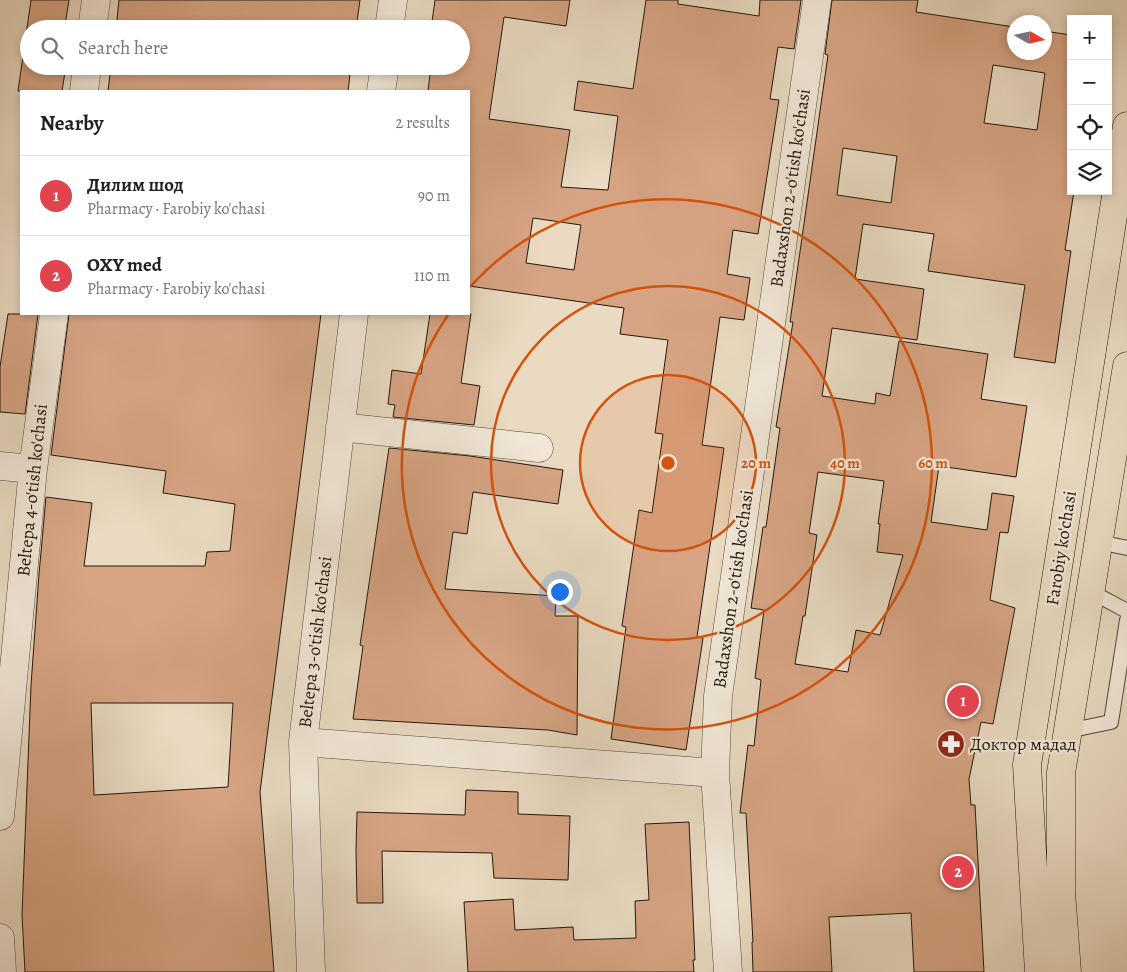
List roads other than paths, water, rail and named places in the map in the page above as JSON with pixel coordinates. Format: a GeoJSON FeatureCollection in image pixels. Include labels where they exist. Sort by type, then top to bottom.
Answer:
{"type":"FeatureCollection","features":[{"type":"Feature","properties":{"kind":"main road","name":"Farobiy ko'chasi"},"geometry":{"type":"LineString","coordinates":[[1039,972],[1027,766],[1127,126]]}},
{"type":"Feature","properties":{"kind":"main road","name":"Farobiy ko'chasi"},"geometry":{"type":"LineString","coordinates":[[1067,972],[1061,892],[1061,773],[1127,366]]}},
{"type":"Feature","properties":{"kind":"street"},"geometry":{"type":"LineString","coordinates":[[93,20],[96,0]]}},
{"type":"Feature","properties":{"kind":"street"},"geometry":{"type":"LineString","coordinates":[[390,20],[393,0]]}},
{"type":"Feature","properties":{"kind":"street","name":"Badaxshon 2-o'tish ko'chasi"},"geometry":{"type":"LineString","coordinates":[[728,972],[715,773],[718,696],[817,0]]}},
{"type":"Feature","properties":{"kind":"street"},"geometry":{"type":"LineString","coordinates":[[84,90],[86,75]]}},
{"type":"Feature","properties":{"kind":"street"},"geometry":{"type":"LineString","coordinates":[[381,90],[383,75]]}},
{"type":"Feature","properties":{"kind":"street","name":"Beltepa 4-o'tish ko'chasi"},"geometry":{"type":"LineString","coordinates":[[0,816],[33,469],[54,315]]}},
{"type":"Feature","properties":{"kind":"street","name":"Beltepa 3-o'tish ko'chasi"},"geometry":{"type":"LineString","coordinates":[[311,972],[303,742],[354,315]]}},
{"type":"Feature","properties":{"kind":"street"},"geometry":{"type":"LineString","coordinates":[[340,428],[539,448]]}},
{"type":"Feature","properties":{"kind":"street"},"geometry":{"type":"LineString","coordinates":[[0,466],[33,469]]}},
{"type":"Feature","properties":{"kind":"street"},"geometry":{"type":"LineString","coordinates":[[303,742],[715,773]]}},
{"type":"Feature","properties":{"kind":"street"},"geometry":{"type":"LineString","coordinates":[[0,938],[2,972]]}},
{"type":"Feature","properties":{"kind":"lane"},"geometry":{"type":"LineString","coordinates":[[1098,542],[1127,548]]}},
{"type":"Feature","properties":{"kind":"lane"},"geometry":{"type":"LineString","coordinates":[[1090,591],[1127,611]]}},
{"type":"Feature","properties":{"kind":"lane"},"geometry":{"type":"LineString","coordinates":[[1067,734],[1111,722],[1127,620]]}},
{"type":"Feature","properties":{"kind":"place","name":"Дилим шод"},"geometry":{"type":"Point","coordinates":[963,701]}},
{"type":"Feature","properties":{"kind":"place","name":"Доктор мадад"},"geometry":{"type":"Point","coordinates":[951,744]}},
{"type":"Feature","properties":{"kind":"place","name":"OXY med"},"geometry":{"type":"Point","coordinates":[958,872]}}]}
